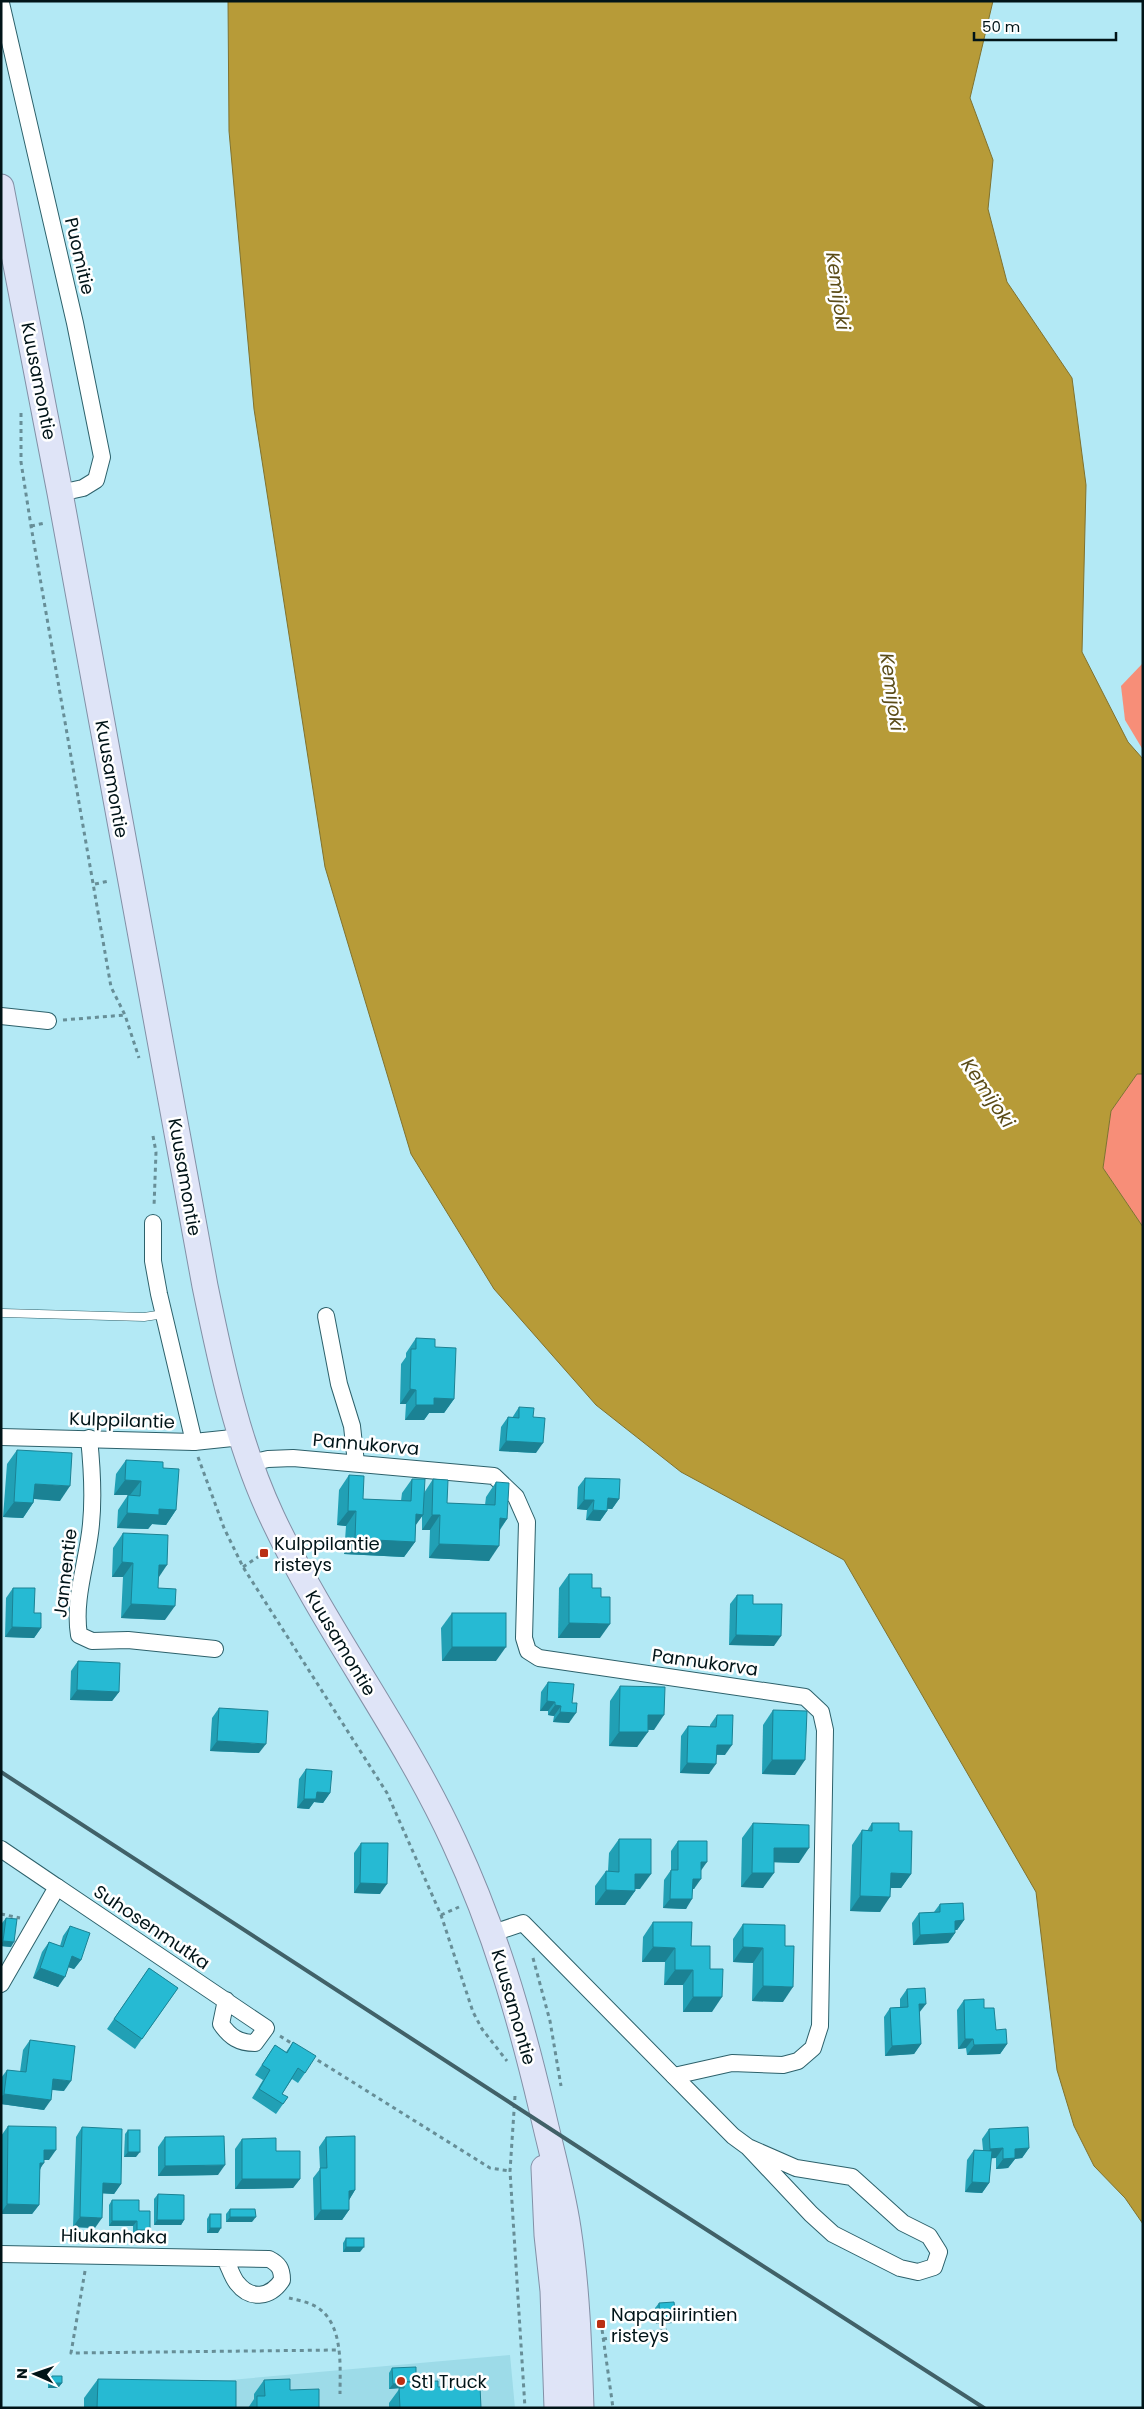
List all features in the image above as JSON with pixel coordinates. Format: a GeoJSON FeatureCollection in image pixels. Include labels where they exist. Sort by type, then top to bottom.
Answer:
{"type":"FeatureCollection","features":[{"type":"Feature","properties":{"kind":"main road","name":"Kuusamontie"},"geometry":{"type":"LineString","coordinates":[[1,187],[60,493],[205,1286],[222,1365],[242,1437],[271,1515],[309,1590],[420,1774],[453,1840],[493,1933],[530,2055],[559,2180],[568,2228],[575,2291],[581,2408]]}},
{"type":"Feature","properties":{"kind":"main road","name":"Kuusamontie"},"geometry":{"type":"LineString","coordinates":[[542,2111],[547,2235],[553,2291],[558,2408]]}},
{"type":"Feature","properties":{"kind":"street","name":"Puomitie"},"geometry":{"type":"LineString","coordinates":[[1,3],[75,323],[102,457],[96,480],[84,488],[60,493]]}},
{"type":"Feature","properties":{"kind":"street"},"geometry":{"type":"LineString","coordinates":[[1,1016],[48,1021]]}},
{"type":"Feature","properties":{"kind":"street"},"geometry":{"type":"LineString","coordinates":[[153,1222],[153,1261],[194,1442]]}},
{"type":"Feature","properties":{"kind":"street"},"geometry":{"type":"LineString","coordinates":[[326,1316],[339,1384],[352,1426],[356,1463]]}},
{"type":"Feature","properties":{"kind":"street","name":"Kulppilantie"},"geometry":{"type":"LineString","coordinates":[[1,1436],[194,1442],[242,1437]]}},
{"type":"Feature","properties":{"kind":"street","name":"Jannentie"},"geometry":{"type":"LineString","coordinates":[[89,1438],[94,1479],[91,1525],[76,1617],[79,1635],[92,1641],[128,1640],[215,1649]]}},
{"type":"Feature","properties":{"kind":"street","name":"Pannukorva"},"geometry":{"type":"LineString","coordinates":[[251,1463],[268,1459],[293,1458],[494,1476],[516,1497],[527,1522],[524,1638],[528,1651],[539,1658],[805,1697],[821,1712],[825,1730],[820,2026],[813,2048],[798,2061],[783,2065],[732,2063],[674,2076]]}},
{"type":"Feature","properties":{"kind":"street","name":"Suhosenmutka"},"geometry":{"type":"LineString","coordinates":[[1,1849],[266,2028]]}},
{"type":"Feature","properties":{"kind":"street"},"geometry":{"type":"LineString","coordinates":[[1,1984],[57,1886]]}},
{"type":"Feature","properties":{"kind":"street"},"geometry":{"type":"LineString","coordinates":[[493,1933],[523,1923],[733,2136],[748,2146],[796,2168],[852,2177],[903,2223],[929,2236],[939,2252],[934,2266],[918,2272],[900,2268],[833,2234],[805,2208],[748,2146]]}},
{"type":"Feature","properties":{"kind":"street"},"geometry":{"type":"LineString","coordinates":[[226,2000],[221,2024],[228,2036],[244,2043],[255,2042],[266,2028]]}},
{"type":"Feature","properties":{"kind":"street","name":"Hiukanhaka"},"geometry":{"type":"LineString","coordinates":[[1,2254],[270,2259],[277,2263],[282,2271],[282,2280],[274,2290]]}},
{"type":"Feature","properties":{"kind":"street"},"geometry":{"type":"LineString","coordinates":[[225,2258],[237,2283],[248,2293],[269,2294],[274,2290]]}},
{"type":"Feature","properties":{"kind":"lane"},"geometry":{"type":"LineString","coordinates":[[3,1313],[144,1317],[164,1314]]}},
{"type":"Feature","properties":{"kind":"path"},"geometry":{"type":"LineString","coordinates":[[21,403],[21,462],[95,884],[111,987],[125,1015],[141,1066]]}},
{"type":"Feature","properties":{"kind":"path"},"geometry":{"type":"LineString","coordinates":[[31,526],[48,523]]}},
{"type":"Feature","properties":{"kind":"path"},"geometry":{"type":"LineString","coordinates":[[95,884],[115,880]]}},
{"type":"Feature","properties":{"kind":"path"},"geometry":{"type":"LineString","coordinates":[[48,1021],[125,1015]]}},
{"type":"Feature","properties":{"kind":"path"},"geometry":{"type":"LineString","coordinates":[[152,1127],[156,1152],[153,1222]]}},
{"type":"Feature","properties":{"kind":"path"},"geometry":{"type":"LineString","coordinates":[[194,1442],[224,1528],[243,1567],[387,1793],[441,1915],[473,2012],[482,2029],[507,2062],[510,2070]]}},
{"type":"Feature","properties":{"kind":"path"},"geometry":{"type":"LineString","coordinates":[[243,1567],[264,1553]]}},
{"type":"Feature","properties":{"kind":"path"},"geometry":{"type":"LineString","coordinates":[[441,1915],[464,1905]]}},
{"type":"Feature","properties":{"kind":"path"},"geometry":{"type":"LineString","coordinates":[[266,2028],[300,2048]]}},
{"type":"Feature","properties":{"kind":"path"},"geometry":{"type":"LineString","coordinates":[[308,2054],[490,2168],[510,2171]]}},
{"type":"Feature","properties":{"kind":"path"},"geometry":{"type":"LineString","coordinates":[[515,2088],[515,2119],[510,2171],[525,2408]]}},
{"type":"Feature","properties":{"kind":"path"},"geometry":{"type":"LineString","coordinates":[[88,2256],[71,2354],[338,2350]]}},
{"type":"Feature","properties":{"kind":"path"},"geometry":{"type":"LineString","coordinates":[[274,2290],[288,2298],[315,2306],[333,2323],[338,2350],[340,2394]]}},
{"type":"Feature","properties":{"kind":"path"},"geometry":{"type":"LineString","coordinates":[[603,2338],[667,2330]]}},
{"type":"Feature","properties":{"kind":"shaded area"},"geometry":{"type":"Polygon","coordinates":[[[1143,663],[1143,750],[1125,720],[1121,686],[1143,663]]]}},
{"type":"Feature","properties":{"kind":"shaded area"},"geometry":{"type":"Polygon","coordinates":[[[1137,1074],[1143,1074],[1143,1227],[1103,1168],[1111,1111],[1137,1074]]]}},
{"type":"Feature","properties":{"kind":"shaded area"},"geometry":{"type":"Polygon","coordinates":[[[510,2355],[515,2408],[220,2408],[219,2381],[510,2355]]]}},
{"type":"Feature","properties":{"kind":"water","name":"Kemijoki"},"geometry":{"type":"Polygon","coordinates":[[[228,1],[993,1],[970,98],[993,160],[988,209],[1007,282],[1072,378],[1086,485],[1082,652],[1128,742],[1143,759],[1143,1074],[1137,1074],[1111,1111],[1103,1168],[1143,1227],[1143,2224],[1125,2198],[1094,2166],[1074,2126],[1057,2070],[1036,1892],[844,1560],[681,1472],[596,1405],[494,1289],[411,1154],[325,867],[254,409],[229,131],[228,1]]]}},
{"type":"Feature","properties":{"kind":"building"},"geometry":{"type":"Polygon","coordinates":[[[416,1338],[435,1339],[435,1347],[456,1348],[454,1399],[434,1398],[434,1405],[416,1405],[416,1390],[410,1389],[411,1349],[416,1349],[416,1338]]]}},
{"type":"Feature","properties":{"kind":"building"},"geometry":{"type":"Polygon","coordinates":[[[519,1407],[534,1408],[533,1417],[545,1418],[543,1443],[506,1441],[508,1417],[519,1418],[519,1407]]]}},
{"type":"Feature","properties":{"kind":"building"},"geometry":{"type":"Polygon","coordinates":[[[17,1450],[72,1453],[70,1486],[35,1484],[33,1503],[14,1502],[17,1450]]]}},
{"type":"Feature","properties":{"kind":"building"},"geometry":{"type":"Polygon","coordinates":[[[126,1460],[163,1462],[163,1468],[179,1469],[176,1510],[159,1509],[159,1515],[127,1513],[128,1495],[140,1496],[141,1481],[125,1480],[126,1460]]]}},
{"type":"Feature","properties":{"kind":"building"},"geometry":{"type":"Polygon","coordinates":[[[349,1475],[364,1476],[363,1499],[411,1501],[412,1479],[425,1479],[423,1515],[416,1514],[415,1542],[355,1539],[356,1511],[348,1511],[349,1475]]]}},
{"type":"Feature","properties":{"kind":"building"},"geometry":{"type":"Polygon","coordinates":[[[585,1478],[620,1479],[619,1499],[608,1498],[607,1511],[593,1510],[594,1500],[584,1500],[585,1478]]]}},
{"type":"Feature","properties":{"kind":"building"},"geometry":{"type":"Polygon","coordinates":[[[433,1479],[448,1480],[447,1503],[495,1505],[496,1482],[509,1483],[507,1519],[500,1518],[499,1546],[439,1544],[440,1515],[432,1515],[433,1479]]]}},
{"type":"Feature","properties":{"kind":"building"},"geometry":{"type":"Polygon","coordinates":[[[123,1533],[168,1535],[167,1565],[159,1565],[158,1588],[176,1589],[175,1606],[131,1604],[133,1563],[122,1562],[123,1533]]]}},
{"type":"Feature","properties":{"kind":"building"},"geometry":{"type":"Polygon","coordinates":[[[569,1574],[592,1574],[592,1588],[601,1588],[601,1597],[610,1597],[610,1624],[569,1623],[569,1574]]]}},
{"type":"Feature","properties":{"kind":"building"},"geometry":{"type":"Polygon","coordinates":[[[13,1588],[35,1588],[34,1613],[41,1613],[41,1628],[12,1627],[13,1588]]]}},
{"type":"Feature","properties":{"kind":"building"},"geometry":{"type":"Polygon","coordinates":[[[737,1595],[753,1595],[753,1604],[782,1604],[781,1636],[736,1635],[737,1595]]]}},
{"type":"Feature","properties":{"kind":"building"},"geometry":{"type":"Polygon","coordinates":[[[452,1613],[506,1613],[506,1647],[452,1647],[452,1613]]]}},
{"type":"Feature","properties":{"kind":"building"},"geometry":{"type":"Polygon","coordinates":[[[78,1661],[120,1663],[119,1692],[77,1690],[78,1661]]]}},
{"type":"Feature","properties":{"kind":"building"},"geometry":{"type":"Polygon","coordinates":[[[548,1682],[574,1684],[572,1703],[577,1703],[576,1713],[560,1712],[561,1706],[555,1705],[555,1702],[547,1701],[548,1682]]]}},
{"type":"Feature","properties":{"kind":"building"},"geometry":{"type":"Polygon","coordinates":[[[620,1686],[665,1687],[664,1715],[648,1715],[648,1732],[619,1732],[620,1686]]]}},
{"type":"Feature","properties":{"kind":"building"},"geometry":{"type":"Polygon","coordinates":[[[219,1708],[268,1711],[266,1744],[217,1741],[219,1708]]]}},
{"type":"Feature","properties":{"kind":"building"},"geometry":{"type":"Polygon","coordinates":[[[773,1710],[807,1711],[805,1760],[772,1760],[773,1710]]]}},
{"type":"Feature","properties":{"kind":"building"},"geometry":{"type":"Polygon","coordinates":[[[717,1715],[733,1715],[732,1745],[717,1745],[716,1764],[687,1763],[688,1726],[716,1727],[717,1715]]]}},
{"type":"Feature","properties":{"kind":"building"},"geometry":{"type":"Polygon","coordinates":[[[306,1769],[332,1771],[330,1793],[317,1792],[316,1799],[304,1799],[306,1769]]]}},
{"type":"Feature","properties":{"kind":"building"},"geometry":{"type":"Polygon","coordinates":[[[753,1823],[809,1825],[809,1848],[774,1848],[774,1873],[752,1873],[753,1823]]]}},
{"type":"Feature","properties":{"kind":"building"},"geometry":{"type":"Polygon","coordinates":[[[872,1823],[899,1823],[899,1831],[912,1831],[911,1874],[891,1873],[890,1897],[860,1896],[862,1830],[872,1831],[872,1823]]]}},
{"type":"Feature","properties":{"kind":"building"},"geometry":{"type":"Polygon","coordinates":[[[619,1839],[651,1839],[651,1874],[635,1874],[635,1891],[606,1890],[606,1871],[619,1872],[619,1839]]]}},
{"type":"Feature","properties":{"kind":"building"},"geometry":{"type":"Polygon","coordinates":[[[678,1841],[707,1841],[707,1862],[701,1862],[701,1879],[693,1879],[692,1899],[670,1899],[671,1870],[678,1870],[678,1841]]]}},
{"type":"Feature","properties":{"kind":"building"},"geometry":{"type":"Polygon","coordinates":[[[361,1843],[388,1843],[387,1884],[360,1883],[361,1843]]]}},
{"type":"Feature","properties":{"kind":"building"},"geometry":{"type":"Polygon","coordinates":[[[963,1903],[964,1920],[955,1921],[955,1933],[920,1935],[919,1913],[940,1912],[940,1904],[963,1903]]]}},
{"type":"Feature","properties":{"kind":"building"},"geometry":{"type":"Polygon","coordinates":[[[6,1918],[17,1919],[14,1942],[3,1941],[6,1918]]]}},
{"type":"Feature","properties":{"kind":"building"},"geometry":{"type":"Polygon","coordinates":[[[653,1922],[692,1922],[691,1946],[710,1946],[710,1969],[723,1969],[722,1997],[693,1997],[693,1970],[675,1970],[675,1948],[653,1947],[653,1922]]]}},
{"type":"Feature","properties":{"kind":"building"},"geometry":{"type":"Polygon","coordinates":[[[743,1924],[785,1925],[785,1946],[794,1946],[793,1987],[763,1986],[763,1948],[743,1947],[743,1924]]]}},
{"type":"Feature","properties":{"kind":"building"},"geometry":{"type":"Polygon","coordinates":[[[70,1926],[90,1933],[81,1960],[72,1956],[65,1977],[40,1968],[49,1942],[63,1947],[70,1926]]]}},
{"type":"Feature","properties":{"kind":"building"},"geometry":{"type":"Polygon","coordinates":[[[149,1968],[178,1988],[142,2039],[114,2019],[149,1968]]]}},
{"type":"Feature","properties":{"kind":"building"},"geometry":{"type":"Polygon","coordinates":[[[925,1988],[926,2004],[919,2004],[921,2044],[892,2046],[890,2008],[908,2007],[907,1989],[925,1988]]]}},
{"type":"Feature","properties":{"kind":"building"},"geometry":{"type":"Polygon","coordinates":[[[984,1999],[984,2008],[994,2008],[996,2030],[1006,2029],[1007,2044],[974,2045],[973,2039],[965,2039],[964,2000],[984,1999]]]}},
{"type":"Feature","properties":{"kind":"building"},"geometry":{"type":"Polygon","coordinates":[[[30,2040],[75,2046],[71,2081],[53,2079],[51,2100],[4,2094],[7,2070],[26,2072],[30,2040]]]}},
{"type":"Feature","properties":{"kind":"building"},"geometry":{"type":"Polygon","coordinates":[[[293,2042],[316,2056],[305,2073],[298,2068],[282,2094],[288,2097],[283,2104],[259,2089],[270,2070],[262,2065],[275,2045],[287,2053],[293,2042]]]}},
{"type":"Feature","properties":{"kind":"building"},"geometry":{"type":"Polygon","coordinates":[[[8,2126],[56,2127],[56,2150],[44,2150],[44,2163],[40,2163],[39,2205],[7,2204],[8,2126]]]}},
{"type":"Feature","properties":{"kind":"building"},"geometry":{"type":"Polygon","coordinates":[[[82,2127],[122,2129],[121,2184],[103,2183],[102,2218],[80,2217],[82,2127]]]}},
{"type":"Feature","properties":{"kind":"building"},"geometry":{"type":"Polygon","coordinates":[[[1028,2127],[1029,2148],[1015,2149],[1015,2158],[1003,2159],[1003,2148],[990,2149],[989,2129],[1028,2127]]]}},
{"type":"Feature","properties":{"kind":"building"},"geometry":{"type":"Polygon","coordinates":[[[128,2130],[140,2130],[140,2152],[128,2152],[128,2130]]]}},
{"type":"Feature","properties":{"kind":"building"},"geometry":{"type":"Polygon","coordinates":[[[224,2136],[225,2165],[165,2166],[165,2137],[224,2136]]]}},
{"type":"Feature","properties":{"kind":"building"},"geometry":{"type":"Polygon","coordinates":[[[355,2136],[355,2190],[349,2191],[349,2210],[321,2210],[320,2168],[327,2168],[326,2137],[355,2136]]]}},
{"type":"Feature","properties":{"kind":"building"},"geometry":{"type":"Polygon","coordinates":[[[276,2138],[276,2151],[300,2151],[300,2179],[242,2179],[242,2139],[276,2138]]]}},
{"type":"Feature","properties":{"kind":"building"},"geometry":{"type":"Polygon","coordinates":[[[974,2150],[992,2151],[989,2183],[972,2182],[974,2150]]]}},
{"type":"Feature","properties":{"kind":"building"},"geometry":{"type":"Polygon","coordinates":[[[158,2194],[184,2195],[184,2220],[157,2220],[158,2194]]]}},
{"type":"Feature","properties":{"kind":"building"},"geometry":{"type":"Polygon","coordinates":[[[112,2200],[139,2200],[139,2211],[150,2211],[150,2230],[137,2230],[137,2221],[112,2221],[112,2200]]]}},
{"type":"Feature","properties":{"kind":"building"},"geometry":{"type":"Polygon","coordinates":[[[230,2209],[255,2209],[256,2217],[230,2217],[230,2209]]]}},
{"type":"Feature","properties":{"kind":"building"},"geometry":{"type":"Polygon","coordinates":[[[210,2214],[221,2214],[221,2228],[210,2228],[210,2214]]]}},
{"type":"Feature","properties":{"kind":"building"},"geometry":{"type":"Polygon","coordinates":[[[346,2238],[364,2238],[364,2247],[346,2247],[346,2238]]]}},
{"type":"Feature","properties":{"kind":"building"},"geometry":{"type":"Polygon","coordinates":[[[674,2302],[676,2318],[660,2319],[659,2303],[674,2302]]]}},
{"type":"Feature","properties":{"kind":"building"},"geometry":{"type":"Polygon","coordinates":[[[416,2367],[416,2382],[393,2384],[392,2368],[416,2367]]]}},
{"type":"Feature","properties":{"kind":"building"},"geometry":{"type":"Polygon","coordinates":[[[52,2376],[62,2376],[62,2383],[51,2383],[52,2376]]]}},
{"type":"Feature","properties":{"kind":"building"},"geometry":{"type":"Polygon","coordinates":[[[98,2379],[236,2381],[236,2408],[97,2408],[98,2379]]]}},
{"type":"Feature","properties":{"kind":"building"},"geometry":{"type":"Polygon","coordinates":[[[290,2379],[290,2390],[319,2389],[319,2408],[257,2408],[257,2396],[265,2396],[264,2380],[290,2379]]]}},
{"type":"Feature","properties":{"kind":"building"},"geometry":{"type":"Polygon","coordinates":[[[438,2381],[438,2387],[480,2386],[481,2408],[400,2408],[399,2388],[404,2388],[404,2382],[438,2381]]]}},
{"type":"Feature","properties":{"kind":"railway"},"geometry":{"type":"LineString","coordinates":[[1,1772],[984,2408]]}},
{"type":"Feature","properties":{"kind":"place","name":"Kulppilantie risteys"},"geometry":{"type":"Point","coordinates":[264,1553]}},
{"type":"Feature","properties":{"kind":"place","name":"Napapiirintien risteys"},"geometry":{"type":"Point","coordinates":[601,2324]}},
{"type":"Feature","properties":{"kind":"place","name":"St1 Truck"},"geometry":{"type":"Point","coordinates":[401,2381]}}]}
